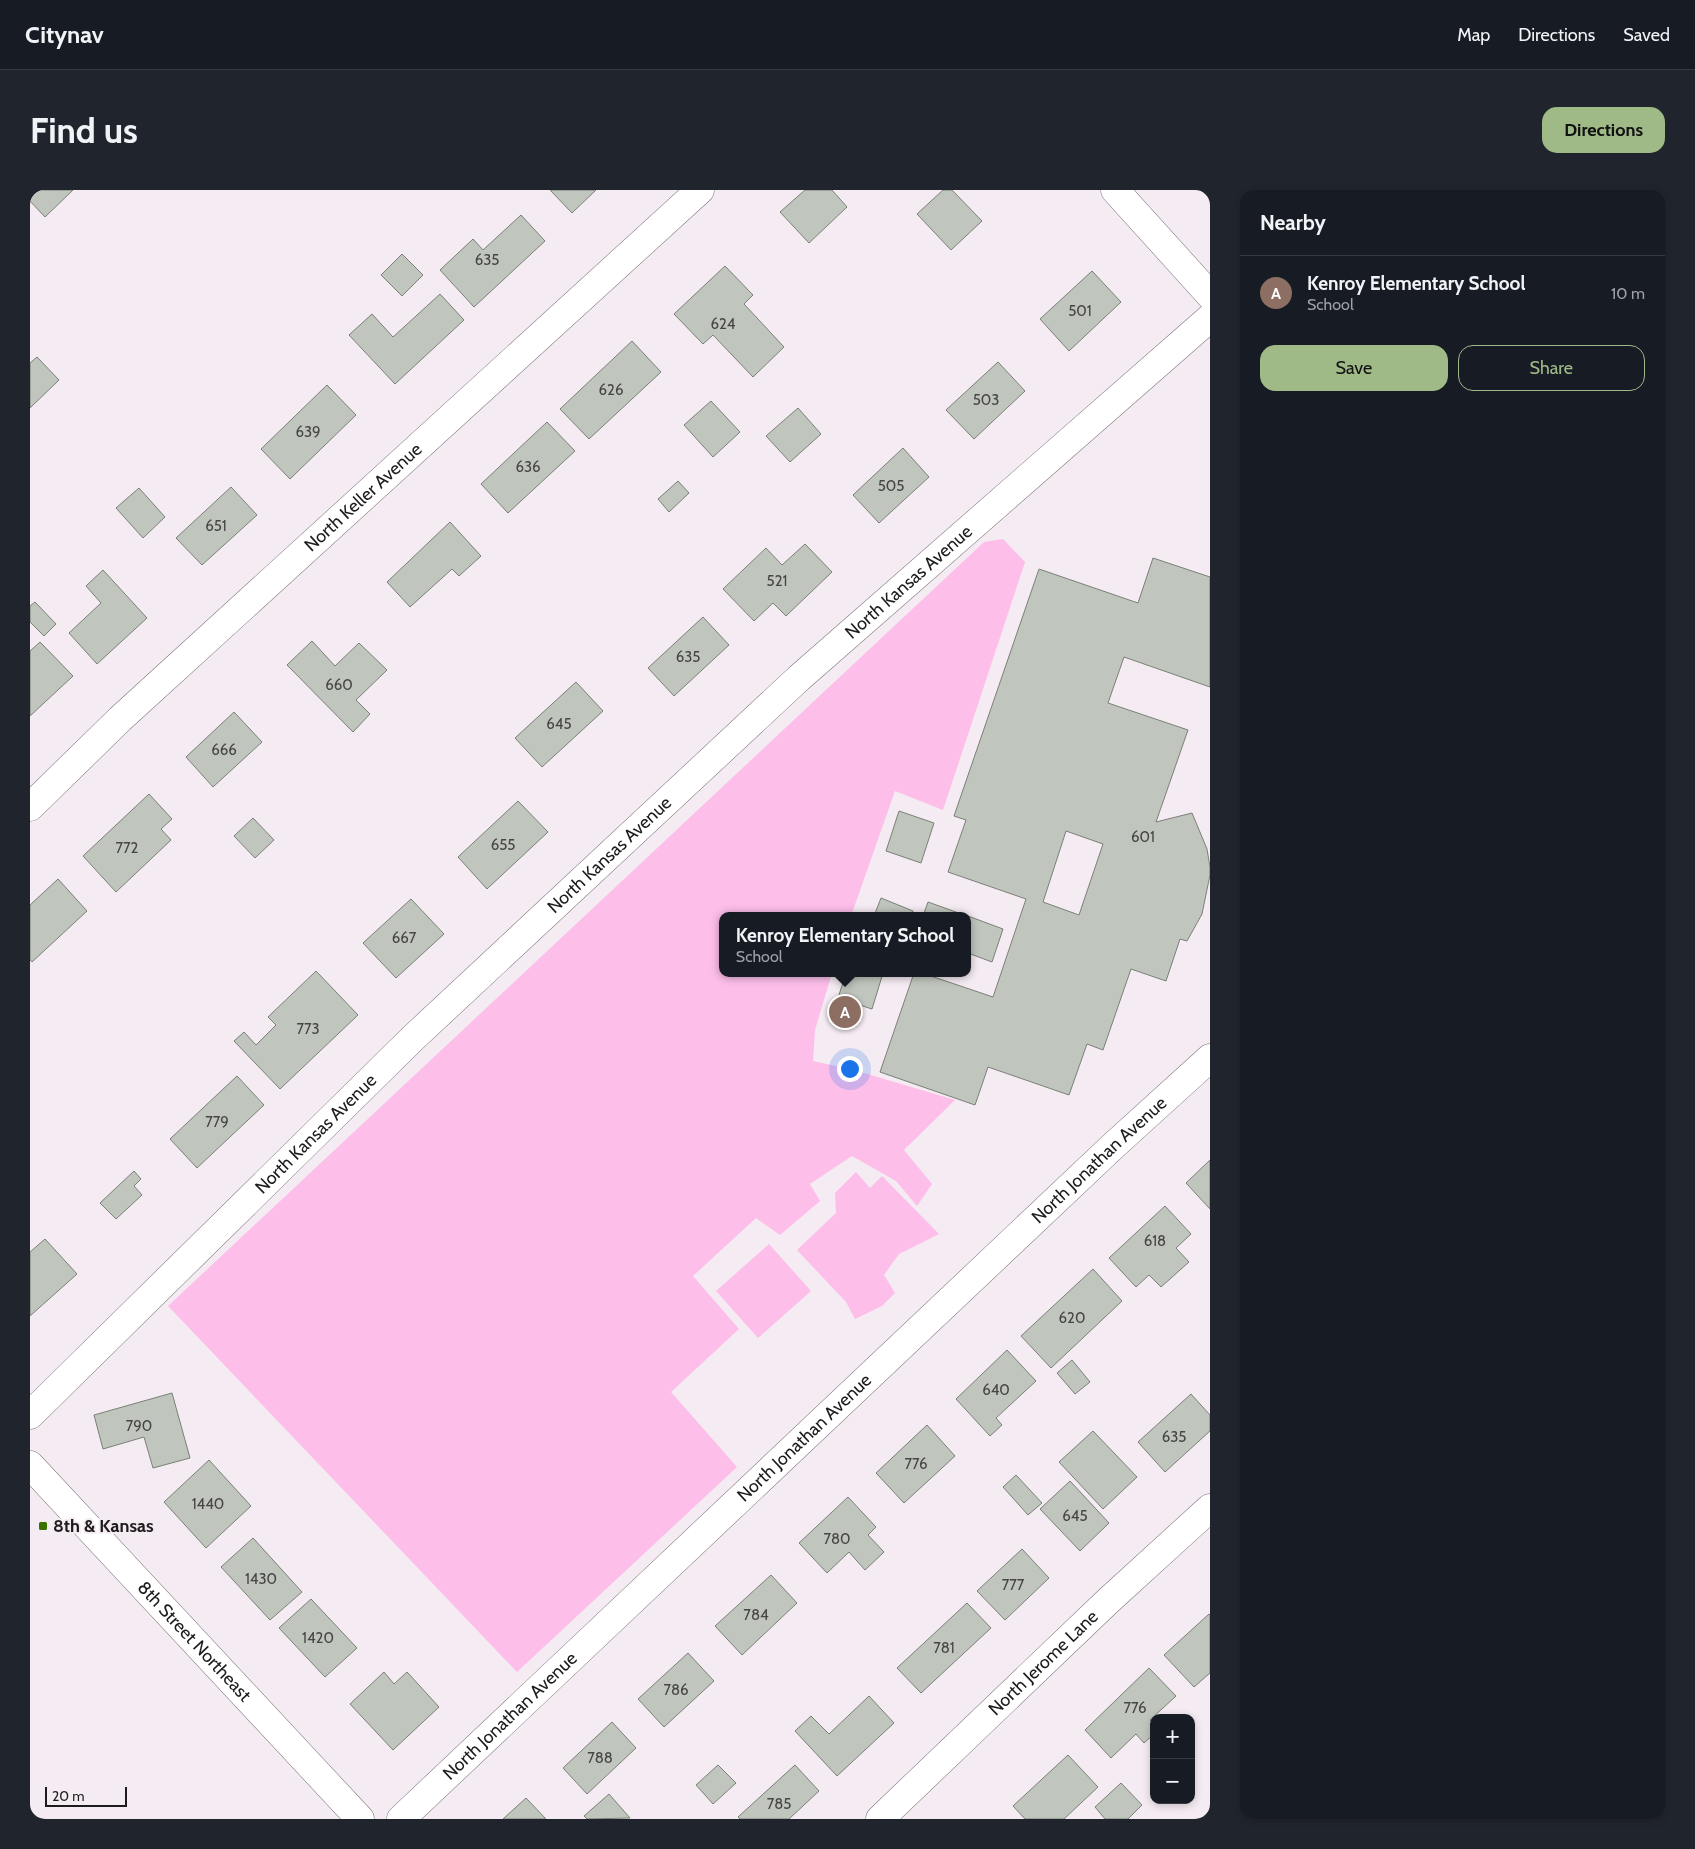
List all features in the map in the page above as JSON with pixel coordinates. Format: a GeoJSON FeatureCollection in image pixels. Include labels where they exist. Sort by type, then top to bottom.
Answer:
{"type":"FeatureCollection","features":[{"type":"Feature","properties":{"kind":"street","name":"North Keller Avenue"},"geometry":{"type":"LineString","coordinates":[[30,807],[120,720],[700,190]]}},
{"type":"Feature","properties":{"kind":"street"},"geometry":{"type":"LineString","coordinates":[[1115,190],[1210,295]]}},
{"type":"Feature","properties":{"kind":"street","name":"North Kansas Avenue"},"geometry":{"type":"LineString","coordinates":[[30,1415],[413,1038],[799,678],[1210,318]]}},
{"type":"Feature","properties":{"kind":"street","name":"North Jonathan Avenue"},"geometry":{"type":"LineString","coordinates":[[401,1819],[1112,1147],[1210,1058]]}},
{"type":"Feature","properties":{"kind":"street","name":"8th Street Northeast"},"geometry":{"type":"LineString","coordinates":[[30,1465],[360,1819]]}},
{"type":"Feature","properties":{"kind":"street","name":"North Jerome Lane"},"geometry":{"type":"LineString","coordinates":[[880,1819],[1108,1602],[1210,1508]]}},
{"type":"Feature","properties":{"kind":"shaded area"},"geometry":{"type":"Polygon","coordinates":[[[1003,539],[1025,562],[943,810],[895,791],[852,912],[719,912],[719,977],[831,977],[815,1030],[813,1061],[854,1070],[955,1100],[904,1150],[932,1184],[917,1206],[896,1181],[852,1156],[810,1184],[820,1201],[780,1235],[756,1218],[693,1276],[739,1329],[671,1392],[737,1467],[517,1672],[168,1306],[984,542],[1003,539]]]}},
{"type":"Feature","properties":{"kind":"shaded area"},"geometry":{"type":"Polygon","coordinates":[[[856,1172],[870,1188],[882,1176],[939,1234],[899,1254],[884,1275],[895,1293],[882,1306],[855,1319],[846,1302],[797,1250],[836,1213],[835,1193],[856,1172]]]}},
{"type":"Feature","properties":{"kind":"shaded area"},"geometry":{"type":"Polygon","coordinates":[[[769,1244],[811,1291],[758,1338],[716,1291],[769,1244]]]}},
{"type":"Feature","properties":{"kind":"building"},"geometry":{"type":"Polygon","coordinates":[[[30,190],[73,190],[45,217],[30,201],[30,190]]]}},
{"type":"Feature","properties":{"kind":"building"},"geometry":{"type":"Polygon","coordinates":[[[550,190],[596,190],[572,213],[550,190]]]}},
{"type":"Feature","properties":{"kind":"building"},"geometry":{"type":"Polygon","coordinates":[[[805,190],[832,190],[847,207],[809,243],[780,212],[805,190]]]}},
{"type":"Feature","properties":{"kind":"building"},"geometry":{"type":"Polygon","coordinates":[[[943,190],[952,190],[982,221],[951,250],[917,214],[943,190]]]}},
{"type":"Feature","properties":{"kind":"building"},"geometry":{"type":"Polygon","coordinates":[[[521,215],[545,241],[474,307],[440,270],[473,239],[483,250],[521,215]]]}},
{"type":"Feature","properties":{"kind":"building"},"geometry":{"type":"Polygon","coordinates":[[[402,254],[423,275],[402,296],[381,275],[402,254]]]}},
{"type":"Feature","properties":{"kind":"building"},"geometry":{"type":"Polygon","coordinates":[[[725,266],[753,295],[744,304],[784,347],[753,377],[713,335],[703,344],[674,314],[725,266]]]}},
{"type":"Feature","properties":{"kind":"building"},"geometry":{"type":"Polygon","coordinates":[[[1092,271],[1121,302],[1069,351],[1040,319],[1092,271]]]}},
{"type":"Feature","properties":{"kind":"building"},"geometry":{"type":"Polygon","coordinates":[[[440,294],[464,320],[395,384],[349,335],[372,314],[393,337],[440,294]]]}},
{"type":"Feature","properties":{"kind":"building"},"geometry":{"type":"Polygon","coordinates":[[[632,341],[661,372],[589,439],[560,409],[632,341]]]}},
{"type":"Feature","properties":{"kind":"building"},"geometry":{"type":"Polygon","coordinates":[[[37,357],[59,380],[30,408],[30,363],[37,357]]]}},
{"type":"Feature","properties":{"kind":"building"},"geometry":{"type":"Polygon","coordinates":[[[998,362],[1025,391],[974,439],[946,410],[998,362]]]}},
{"type":"Feature","properties":{"kind":"building"},"geometry":{"type":"Polygon","coordinates":[[[327,385],[356,415],[290,479],[261,449],[327,385]]]}},
{"type":"Feature","properties":{"kind":"building"},"geometry":{"type":"Polygon","coordinates":[[[711,401],[740,432],[713,457],[684,425],[711,401]]]}},
{"type":"Feature","properties":{"kind":"building"},"geometry":{"type":"Polygon","coordinates":[[[798,408],[821,434],[790,462],[766,436],[798,408]]]}},
{"type":"Feature","properties":{"kind":"building"},"geometry":{"type":"Polygon","coordinates":[[[547,422],[575,451],[508,513],[481,484],[547,422]]]}},
{"type":"Feature","properties":{"kind":"building"},"geometry":{"type":"Polygon","coordinates":[[[903,448],[929,477],[879,523],[853,495],[903,448]]]}},
{"type":"Feature","properties":{"kind":"building"},"geometry":{"type":"Polygon","coordinates":[[[678,481],[689,493],[669,512],[658,499],[678,481]]]}},
{"type":"Feature","properties":{"kind":"building"},"geometry":{"type":"Polygon","coordinates":[[[231,487],[257,515],[202,565],[176,538],[231,487]]]}},
{"type":"Feature","properties":{"kind":"building"},"geometry":{"type":"Polygon","coordinates":[[[139,488],[165,517],[143,538],[116,508],[139,488]]]}},
{"type":"Feature","properties":{"kind":"building"},"geometry":{"type":"Polygon","coordinates":[[[450,522],[481,556],[459,576],[452,569],[410,607],[387,582],[450,522]]]}},
{"type":"Feature","properties":{"kind":"building"},"geometry":{"type":"Polygon","coordinates":[[[805,544],[832,572],[786,616],[773,603],[754,621],[723,589],[766,548],[782,565],[805,544]]]}},
{"type":"Feature","properties":{"kind":"building"},"geometry":{"type":"Polygon","coordinates":[[[1153,558],[1210,577],[1210,687],[1124,657],[1108,703],[1188,730],[1156,822],[1192,813],[1207,849],[1210,875],[1202,914],[1187,941],[1180,939],[1166,981],[1131,969],[1103,1050],[1087,1044],[1069,1095],[988,1067],[975,1105],[880,1072],[913,977],[934,977],[993,997],[1026,899],[948,872],[966,820],[954,816],[1039,569],[1138,603],[1153,558]],[[1066,831],[1043,902],[1079,915],[1103,844],[1066,831]]]}},
{"type":"Feature","properties":{"kind":"building"},"geometry":{"type":"Polygon","coordinates":[[[103,570],[147,618],[97,664],[69,633],[101,603],[86,586],[103,570]]]}},
{"type":"Feature","properties":{"kind":"building"},"geometry":{"type":"Polygon","coordinates":[[[35,602],[56,624],[44,636],[30,622],[30,606],[35,602]]]}},
{"type":"Feature","properties":{"kind":"building"},"geometry":{"type":"Polygon","coordinates":[[[703,617],[729,645],[674,696],[648,668],[703,617]]]}},
{"type":"Feature","properties":{"kind":"building"},"geometry":{"type":"Polygon","coordinates":[[[312,641],[335,666],[359,643],[387,670],[356,700],[370,714],[353,732],[287,665],[312,641]]]}},
{"type":"Feature","properties":{"kind":"building"},"geometry":{"type":"Polygon","coordinates":[[[40,642],[73,676],[30,716],[30,651],[40,642]]]}},
{"type":"Feature","properties":{"kind":"building"},"geometry":{"type":"Polygon","coordinates":[[[576,682],[603,711],[542,767],[515,738],[576,682]]]}},
{"type":"Feature","properties":{"kind":"building"},"geometry":{"type":"Polygon","coordinates":[[[234,712],[262,742],[213,787],[186,757],[234,712]]]}},
{"type":"Feature","properties":{"kind":"building"},"geometry":{"type":"Polygon","coordinates":[[[149,794],[172,819],[161,829],[171,840],[116,892],[83,856],[149,794]]]}},
{"type":"Feature","properties":{"kind":"building"},"geometry":{"type":"Polygon","coordinates":[[[518,801],[548,832],[487,889],[458,857],[518,801]]]}},
{"type":"Feature","properties":{"kind":"building"},"geometry":{"type":"Polygon","coordinates":[[[899,811],[934,823],[921,863],[886,851],[899,811]]]}},
{"type":"Feature","properties":{"kind":"building"},"geometry":{"type":"Polygon","coordinates":[[[253,818],[274,840],[255,858],[234,836],[253,818]]]}},
{"type":"Feature","properties":{"kind":"building"},"geometry":{"type":"Polygon","coordinates":[[[58,879],[87,911],[32,962],[30,960],[30,905],[58,879]]]}},
{"type":"Feature","properties":{"kind":"building"},"geometry":{"type":"Polygon","coordinates":[[[881,898],[913,911],[913,912],[876,912],[881,898]]]}},
{"type":"Feature","properties":{"kind":"building"},"geometry":{"type":"Polygon","coordinates":[[[411,899],[444,934],[396,978],[363,943],[411,899]]]}},
{"type":"Feature","properties":{"kind":"building"},"geometry":{"type":"Polygon","coordinates":[[[928,902],[956,912],[924,912],[928,902]]]}},
{"type":"Feature","properties":{"kind":"building"},"geometry":{"type":"Polygon","coordinates":[[[971,917],[1003,929],[992,962],[971,954],[971,917]]]}},
{"type":"Feature","properties":{"kind":"building"},"geometry":{"type":"Polygon","coordinates":[[[316,971],[358,1015],[280,1089],[234,1041],[244,1032],[256,1045],[276,1025],[268,1017],[316,971]]]}},
{"type":"Feature","properties":{"kind":"building"},"geometry":{"type":"Polygon","coordinates":[[[845,977],[882,977],[872,1009],[838,998],[845,977]]]}},
{"type":"Feature","properties":{"kind":"building"},"geometry":{"type":"Polygon","coordinates":[[[237,1076],[264,1105],[197,1168],[170,1139],[237,1076]]]}},
{"type":"Feature","properties":{"kind":"building"},"geometry":{"type":"Polygon","coordinates":[[[1210,1160],[1210,1209],[1186,1183],[1210,1160]]]}},
{"type":"Feature","properties":{"kind":"building"},"geometry":{"type":"Polygon","coordinates":[[[134,1171],[141,1179],[134,1186],[142,1195],[116,1219],[100,1203],[134,1171]]]}},
{"type":"Feature","properties":{"kind":"building"},"geometry":{"type":"Polygon","coordinates":[[[1165,1206],[1191,1234],[1176,1248],[1189,1262],[1161,1287],[1149,1275],[1136,1287],[1109,1258],[1165,1206]]]}},
{"type":"Feature","properties":{"kind":"building"},"geometry":{"type":"Polygon","coordinates":[[[45,1239],[77,1274],[30,1316],[30,1252],[45,1239]]]}},
{"type":"Feature","properties":{"kind":"building"},"geometry":{"type":"Polygon","coordinates":[[[1093,1269],[1122,1301],[1051,1368],[1021,1336],[1093,1269]]]}},
{"type":"Feature","properties":{"kind":"building"},"geometry":{"type":"Polygon","coordinates":[[[1007,1350],[1036,1381],[996,1418],[1002,1425],[990,1436],[956,1399],[1007,1350]]]}},
{"type":"Feature","properties":{"kind":"building"},"geometry":{"type":"Polygon","coordinates":[[[1072,1360],[1090,1382],[1075,1394],[1057,1373],[1072,1360]]]}},
{"type":"Feature","properties":{"kind":"building"},"geometry":{"type":"Polygon","coordinates":[[[172,1393],[190,1458],[153,1468],[144,1437],[103,1449],[94,1415],[172,1393]]]}},
{"type":"Feature","properties":{"kind":"building"},"geometry":{"type":"Polygon","coordinates":[[[1191,1394],[1210,1415],[1210,1431],[1165,1472],[1138,1442],[1191,1394]]]}},
{"type":"Feature","properties":{"kind":"building"},"geometry":{"type":"Polygon","coordinates":[[[927,1425],[955,1456],[904,1503],[876,1473],[927,1425]]]}},
{"type":"Feature","properties":{"kind":"building"},"geometry":{"type":"Polygon","coordinates":[[[1093,1431],[1137,1477],[1103,1509],[1059,1462],[1093,1431]]]}},
{"type":"Feature","properties":{"kind":"building"},"geometry":{"type":"Polygon","coordinates":[[[209,1460],[251,1506],[206,1548],[164,1502],[209,1460]]]}},
{"type":"Feature","properties":{"kind":"building"},"geometry":{"type":"Polygon","coordinates":[[[1016,1475],[1042,1503],[1028,1515],[1003,1487],[1016,1475]]]}},
{"type":"Feature","properties":{"kind":"building"},"geometry":{"type":"Polygon","coordinates":[[[1070,1481],[1109,1523],[1080,1551],[1040,1509],[1070,1481]]]}},
{"type":"Feature","properties":{"kind":"building"},"geometry":{"type":"Polygon","coordinates":[[[848,1497],[876,1527],[868,1535],[884,1552],[865,1570],[849,1552],[827,1573],[799,1543],[848,1497]]]}},
{"type":"Feature","properties":{"kind":"building"},"geometry":{"type":"Polygon","coordinates":[[[253,1538],[302,1592],[270,1620],[221,1567],[253,1538]]]}},
{"type":"Feature","properties":{"kind":"building"},"geometry":{"type":"Polygon","coordinates":[[[1022,1549],[1049,1578],[1005,1620],[977,1591],[1022,1549]]]}},
{"type":"Feature","properties":{"kind":"building"},"geometry":{"type":"Polygon","coordinates":[[[771,1575],[797,1603],[742,1655],[715,1626],[771,1575]]]}},
{"type":"Feature","properties":{"kind":"building"},"geometry":{"type":"Polygon","coordinates":[[[311,1599],[357,1648],[325,1677],[279,1628],[311,1599]]]}},
{"type":"Feature","properties":{"kind":"building"},"geometry":{"type":"Polygon","coordinates":[[[967,1603],[991,1628],[921,1693],[897,1668],[967,1603]]]}},
{"type":"Feature","properties":{"kind":"building"},"geometry":{"type":"Polygon","coordinates":[[[1209,1614],[1210,1673],[1194,1687],[1164,1655],[1209,1614]]]}},
{"type":"Feature","properties":{"kind":"building"},"geometry":{"type":"Polygon","coordinates":[[[688,1653],[714,1681],[664,1727],[638,1699],[688,1653]]]}},
{"type":"Feature","properties":{"kind":"building"},"geometry":{"type":"Polygon","coordinates":[[[1149,1668],[1176,1696],[1156,1714],[1150,1714],[1150,1738],[1144,1743],[1136,1734],[1111,1758],[1085,1730],[1149,1668]]]}},
{"type":"Feature","properties":{"kind":"building"},"geometry":{"type":"Polygon","coordinates":[[[384,1672],[394,1684],[407,1672],[439,1707],[393,1750],[350,1704],[384,1672]]]}},
{"type":"Feature","properties":{"kind":"building"},"geometry":{"type":"Polygon","coordinates":[[[869,1696],[894,1723],[837,1776],[795,1731],[811,1716],[829,1734],[869,1696]]]}},
{"type":"Feature","properties":{"kind":"building"},"geometry":{"type":"Polygon","coordinates":[[[612,1722],[636,1748],[587,1794],[563,1768],[612,1722]]]}},
{"type":"Feature","properties":{"kind":"building"},"geometry":{"type":"Polygon","coordinates":[[[1068,1755],[1098,1787],[1064,1819],[1025,1819],[1013,1806],[1068,1755]]]}},
{"type":"Feature","properties":{"kind":"building"},"geometry":{"type":"Polygon","coordinates":[[[718,1765],[736,1783],[713,1804],[696,1785],[718,1765]]]}},
{"type":"Feature","properties":{"kind":"building"},"geometry":{"type":"Polygon","coordinates":[[[795,1765],[819,1791],[789,1819],[740,1819],[738,1817],[795,1765]]]}},
{"type":"Feature","properties":{"kind":"building"},"geometry":{"type":"Polygon","coordinates":[[[1121,1783],[1142,1805],[1128,1819],[1105,1819],[1095,1807],[1121,1783]]]}},
{"type":"Feature","properties":{"kind":"building"},"geometry":{"type":"Polygon","coordinates":[[[609,1794],[630,1818],[587,1819],[584,1816],[609,1794]]]}},
{"type":"Feature","properties":{"kind":"building"},"geometry":{"type":"Polygon","coordinates":[[[526,1798],[546,1819],[503,1819],[526,1798]]]}},
{"type":"Feature","properties":{"kind":"place","name":"Kenroy Elementary School"},"geometry":{"type":"Point","coordinates":[845,1012]}},
{"type":"Feature","properties":{"kind":"place","name":"8th & Kansas"},"geometry":{"type":"Point","coordinates":[43,1526]}}]}
